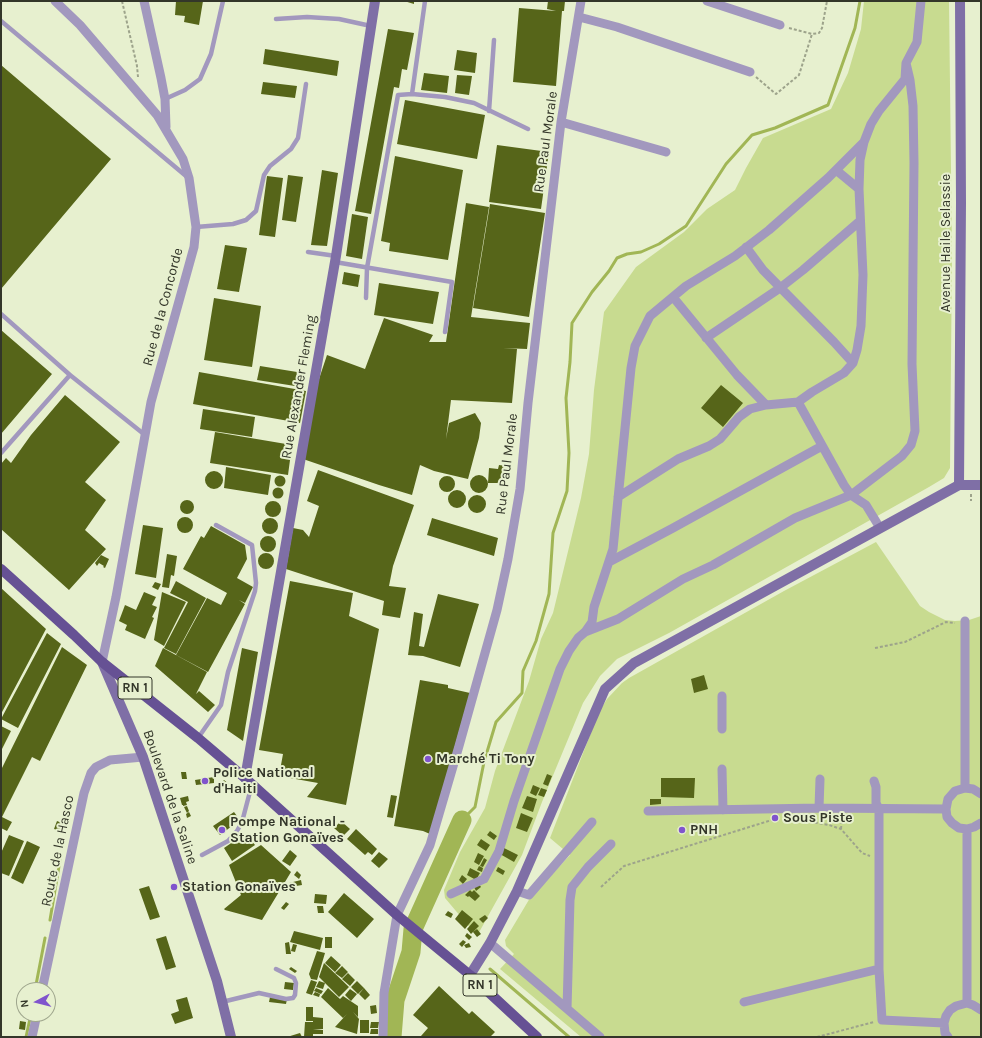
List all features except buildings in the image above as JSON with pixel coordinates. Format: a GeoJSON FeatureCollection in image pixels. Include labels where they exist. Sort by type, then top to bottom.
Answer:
{"type":"FeatureCollection","features":[{"type":"Feature","properties":{"kind":"main road","name":"RN 1"},"geometry":{"type":"LineString","coordinates":[[1,569],[102,662],[198,738],[248,781],[397,914],[470,975],[537,1037]]}},
{"type":"Feature","properties":{"kind":"street","name":"Rue de la Concorde"},"geometry":{"type":"LineString","coordinates":[[55,1],[80,25],[157,115],[166,129],[183,159],[189,178],[196,226],[194,248],[151,402],[116,596],[102,662]]}},
{"type":"Feature","properties":{"kind":"street"},"geometry":{"type":"LineString","coordinates":[[144,1],[165,99],[166,129]]}},
{"type":"Feature","properties":{"kind":"street","name":"Rue Alexander Fleming"},"geometry":{"type":"LineString","coordinates":[[248,781],[335,259],[375,1]]}},
{"type":"Feature","properties":{"kind":"street","name":"Rue Paul Morale"},"geometry":{"type":"LineString","coordinates":[[383,1037],[384,993],[392,954],[397,914],[430,845],[495,618],[508,560],[520,489],[528,403],[561,122],[581,1]]}},
{"type":"Feature","properties":{"kind":"street"},"geometry":{"type":"LineString","coordinates":[[707,1],[780,25]]}},
{"type":"Feature","properties":{"kind":"street"},"geometry":{"type":"LineString","coordinates":[[618,497],[678,459],[710,446],[720,439],[739,417],[750,409],[766,405],[798,402],[844,373],[853,363],[861,326],[863,275],[859,189],[860,160],[864,142],[871,124],[879,111],[905,79],[906,63],[917,42],[921,1]]}},
{"type":"Feature","properties":{"kind":"street","name":"Avenue Haile Selassie"},"geometry":{"type":"LineString","coordinates":[[959,485],[961,211],[960,1]]}},
{"type":"Feature","properties":{"kind":"street"},"geometry":{"type":"LineString","coordinates":[[579,17],[617,27],[750,72]]}},
{"type":"Feature","properties":{"kind":"street"},"geometry":{"type":"LineString","coordinates":[[452,894],[484,879],[499,851],[519,786],[560,669],[569,651],[578,638],[586,632],[618,619],[683,579],[713,565],[795,518],[852,495],[902,456],[911,445],[915,431],[912,364],[914,163],[913,113],[910,80],[906,63]]}},
{"type":"Feature","properties":{"kind":"street"},"geometry":{"type":"LineString","coordinates":[[561,122],[666,152]]}},
{"type":"Feature","properties":{"kind":"street"},"geometry":{"type":"LineString","coordinates":[[586,632],[592,622],[594,607],[612,549],[631,368],[635,346],[650,316],[686,286],[746,247],[769,230],[836,170],[864,142]]}},
{"type":"Feature","properties":{"kind":"street"},"geometry":{"type":"LineString","coordinates":[[836,170],[859,189]]}},
{"type":"Feature","properties":{"kind":"street"},"geometry":{"type":"LineString","coordinates":[[706,338],[780,288],[860,221]]}},
{"type":"Feature","properties":{"kind":"street"},"geometry":{"type":"LineString","coordinates":[[746,247],[763,270],[853,363]]}},
{"type":"Feature","properties":{"kind":"street"},"geometry":{"type":"LineString","coordinates":[[673,297],[737,375],[766,405]]}},
{"type":"Feature","properties":{"kind":"street"},"geometry":{"type":"LineString","coordinates":[[798,402],[822,446],[852,495],[866,505],[880,528]]}},
{"type":"Feature","properties":{"kind":"street"},"geometry":{"type":"LineString","coordinates":[[609,562],[822,446]]}},
{"type":"Feature","properties":{"kind":"street"},"geometry":{"type":"LineString","coordinates":[[470,975],[490,943],[517,891],[606,689],[634,663],[959,485],[981,485]]}},
{"type":"Feature","properties":{"kind":"street"},"geometry":{"type":"LineString","coordinates":[[964,622],[966,788]]}},
{"type":"Feature","properties":{"kind":"street","name":"Boulevard de la Saline"},"geometry":{"type":"LineString","coordinates":[[102,662],[143,758],[215,974],[231,1037]]}},
{"type":"Feature","properties":{"kind":"street"},"geometry":{"type":"LineString","coordinates":[[722,696],[722,729]]}},
{"type":"Feature","properties":{"kind":"street","name":"Route de la Hasco"},"geometry":{"type":"LineString","coordinates":[[44,982],[84,793],[91,774],[96,767],[110,760],[143,758]]}},
{"type":"Feature","properties":{"kind":"street"},"geometry":{"type":"LineString","coordinates":[[722,769],[723,810]]}},
{"type":"Feature","properties":{"kind":"street"},"geometry":{"type":"LineString","coordinates":[[819,808],[820,779]]}},
{"type":"Feature","properties":{"kind":"street"},"geometry":{"type":"LineString","coordinates":[[874,781],[876,787],[876,803],[879,809],[879,969],[882,1020],[944,1023]]}},
{"type":"Feature","properties":{"kind":"street"},"geometry":{"type":"LineString","coordinates":[[981,794],[973,789],[966,788],[955,791],[948,799],[946,809],[947,817],[959,828],[967,829],[981,823]]}},
{"type":"Feature","properties":{"kind":"street"},"geometry":{"type":"LineString","coordinates":[[648,811],[819,808],[946,809]]}},
{"type":"Feature","properties":{"kind":"street"},"geometry":{"type":"LineString","coordinates":[[517,891],[529,895],[592,822]]}},
{"type":"Feature","properties":{"kind":"street"},"geometry":{"type":"LineString","coordinates":[[967,829],[967,1003]]}},
{"type":"Feature","properties":{"kind":"street"},"geometry":{"type":"LineString","coordinates":[[567,1009],[570,900],[572,887],[588,867],[611,844]]}},
{"type":"Feature","properties":{"kind":"street"},"geometry":{"type":"LineString","coordinates":[[490,943],[600,1037]]}},
{"type":"Feature","properties":{"kind":"street"},"geometry":{"type":"LineString","coordinates":[[744,1002],[879,969]]}},
{"type":"Feature","properties":{"kind":"street"},"geometry":{"type":"LineString","coordinates":[[948,1037],[945,1033],[944,1023],[950,1010],[956,1006],[967,1003],[974,1004],[981,1010]]}},
{"type":"Feature","properties":{"kind":"street"},"geometry":{"type":"LineString","coordinates":[[32,1037],[35,1022]]}},
{"type":"Feature","properties":{"kind":"lane"},"geometry":{"type":"LineString","coordinates":[[165,99],[185,90],[200,79],[211,54],[223,1]]}},
{"type":"Feature","properties":{"kind":"lane"},"geometry":{"type":"LineString","coordinates":[[412,94],[425,1]]}},
{"type":"Feature","properties":{"kind":"lane"},"geometry":{"type":"LineString","coordinates":[[276,19],[306,17],[339,19],[371,26]]}},
{"type":"Feature","properties":{"kind":"lane"},"geometry":{"type":"LineString","coordinates":[[1,21],[189,178]]}},
{"type":"Feature","properties":{"kind":"lane"},"geometry":{"type":"LineString","coordinates":[[489,110],[494,40]]}},
{"type":"Feature","properties":{"kind":"lane"},"geometry":{"type":"LineString","coordinates":[[196,226],[234,224],[246,220],[256,211],[264,175],[270,166],[291,149],[298,138],[306,84]]}},
{"type":"Feature","properties":{"kind":"lane"},"geometry":{"type":"LineString","coordinates":[[366,298],[367,268],[398,95],[412,94],[445,97],[474,103],[528,129]]}},
{"type":"Feature","properties":{"kind":"lane"},"geometry":{"type":"LineString","coordinates":[[308,252],[367,268],[452,282],[445,332]]}},
{"type":"Feature","properties":{"kind":"lane"},"geometry":{"type":"LineString","coordinates":[[1,314],[70,375],[146,434]]}},
{"type":"Feature","properties":{"kind":"lane"},"geometry":{"type":"LineString","coordinates":[[1,453],[70,375]]}},
{"type":"Feature","properties":{"kind":"lane"},"geometry":{"type":"LineString","coordinates":[[198,738],[221,705],[228,672],[255,591],[256,583],[252,545],[216,525]]}},
{"type":"Feature","properties":{"kind":"lane"},"geometry":{"type":"LineString","coordinates":[[202,855],[228,841],[237,831],[242,822],[248,781]]}},
{"type":"Feature","properties":{"kind":"lane"},"geometry":{"type":"LineString","coordinates":[[222,1002],[259,993],[286,999],[293,998],[295,995],[294,978],[276,969]]}},
{"type":"Feature","properties":{"kind":"path"},"geometry":{"type":"LineString","coordinates":[[122,1],[137,66],[139,94]]}},
{"type":"Feature","properties":{"kind":"path"},"geometry":{"type":"LineString","coordinates":[[780,25],[812,34],[819,33],[822,28],[827,1]]}},
{"type":"Feature","properties":{"kind":"path"},"geometry":{"type":"LineString","coordinates":[[750,72],[776,94],[799,75],[812,34]]}},
{"type":"Feature","properties":{"kind":"path"},"geometry":{"type":"LineString","coordinates":[[875,648],[905,642],[946,622],[964,622]]}},
{"type":"Feature","properties":{"kind":"path"},"geometry":{"type":"LineString","coordinates":[[601,887],[624,866],[778,818]]}},
{"type":"Feature","properties":{"kind":"path"},"geometry":{"type":"LineString","coordinates":[[789,818],[829,825],[841,829],[862,853],[879,861]]}},
{"type":"Feature","properties":{"kind":"path"},"geometry":{"type":"LineString","coordinates":[[817,1037],[882,1020]]}},
{"type":"Feature","properties":{"kind":"green space"},"geometry":{"type":"Polygon","coordinates":[[[864,1],[949,1],[952,254],[950,468],[944,478],[929,487],[669,633],[617,659],[600,676],[583,703],[522,855],[477,936],[445,898],[444,890],[460,852],[485,808],[495,771],[529,681],[541,639],[553,613],[581,498],[589,454],[594,390],[604,312],[636,267],[684,232],[707,209],[735,190],[763,138],[831,109],[848,73],[861,29],[864,1]]]}},
{"type":"Feature","properties":{"kind":"green space","name":"Sous Piste"},"geometry":{"type":"Polygon","coordinates":[[[876,542],[920,606],[945,620],[969,620],[981,616],[981,1037],[581,1037],[500,969],[514,954],[506,946],[505,940],[530,898],[570,855],[550,838],[599,712],[607,699],[622,683],[629,678],[784,591],[876,542]]]}},
{"type":"Feature","properties":{"kind":"waterway"},"geometry":{"type":"LineString","coordinates":[[462,820],[475,807],[484,762],[496,722],[522,693],[523,671],[536,641],[549,594],[553,533],[567,491],[569,453],[566,398],[572,323],[592,292],[609,271],[617,258],[627,254],[641,252],[659,244],[686,226],[726,164],[752,135],[775,128],[828,105],[855,28],[860,1]]}},
{"type":"Feature","properties":{"kind":"waterway"},"geometry":{"type":"LineString","coordinates":[[392,1037],[395,1000],[411,952],[413,929],[462,820]]}},
{"type":"Feature","properties":{"kind":"waterway"},"geometry":{"type":"LineString","coordinates":[[50,920],[60,860]]}},
{"type":"Feature","properties":{"kind":"waterway"},"geometry":{"type":"LineString","coordinates":[[37,982],[45,938]]}},
{"type":"Feature","properties":{"kind":"waterway"},"geometry":{"type":"LineString","coordinates":[[490,969],[569,1037]]}},
{"type":"Feature","properties":{"kind":"waterway"},"geometry":{"type":"LineString","coordinates":[[26,1037],[29,1022]]}},
{"type":"Feature","properties":{"kind":"place","name":"Marché Ti Tony"},"geometry":{"type":"Point","coordinates":[428,759]}},
{"type":"Feature","properties":{"kind":"place","name":"Police National d'Haiti"},"geometry":{"type":"Point","coordinates":[205,781]}},
{"type":"Feature","properties":{"kind":"place","name":"Sous Piste"},"geometry":{"type":"Point","coordinates":[775,818]}},
{"type":"Feature","properties":{"kind":"place","name":"Pompe National - Station Gonaïves"},"geometry":{"type":"Point","coordinates":[222,830]}},
{"type":"Feature","properties":{"kind":"place","name":"PNH"},"geometry":{"type":"Point","coordinates":[682,830]}},
{"type":"Feature","properties":{"kind":"place","name":"Station Gonaïves"},"geometry":{"type":"Point","coordinates":[174,887]}}]}
